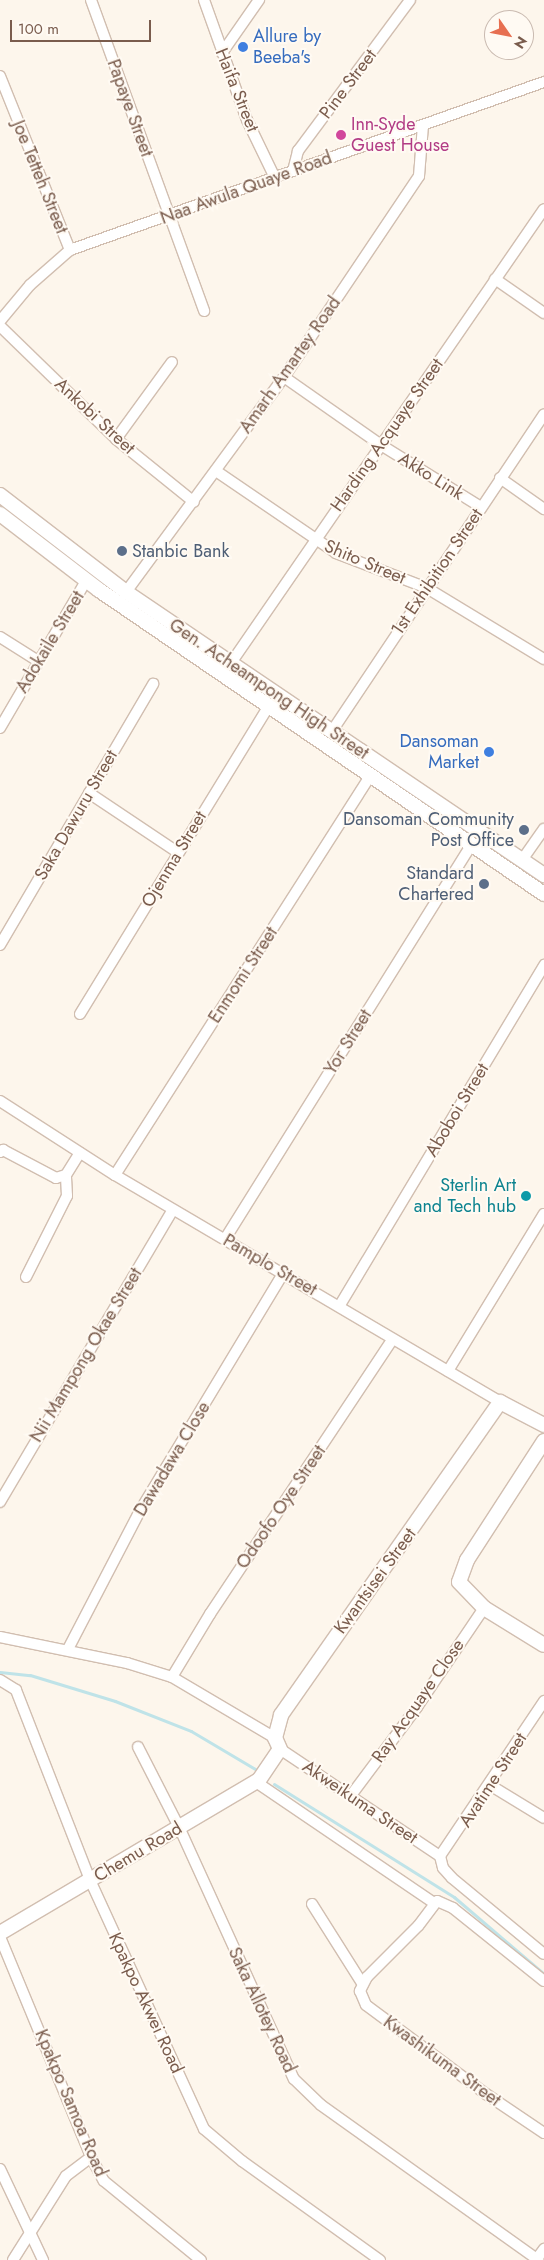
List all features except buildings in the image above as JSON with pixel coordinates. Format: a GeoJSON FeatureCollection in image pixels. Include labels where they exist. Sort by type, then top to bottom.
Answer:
{"type":"FeatureCollection","features":[{"type":"Feature","properties":{"kind":"main road","name":"Gen. Acheampong High Street"},"geometry":{"type":"LineString","coordinates":[[0,495],[126,592],[544,875]]}},
{"type":"Feature","properties":{"kind":"main road","name":"Gen. Acheampong High Street"},"geometry":{"type":"LineString","coordinates":[[0,514],[86,581],[544,894]]}},
{"type":"Feature","properties":{"kind":"main road","name":"Pamplo Street"},"geometry":{"type":"LineString","coordinates":[[500,1402],[544,1425]]}},
{"type":"Feature","properties":{"kind":"main road","name":"Kwantsisei Street"},"geometry":{"type":"LineString","coordinates":[[270,1765],[277,1743],[281,1715],[500,1402]]}},
{"type":"Feature","properties":{"kind":"main road"},"geometry":{"type":"LineString","coordinates":[[544,1441],[460,1572],[462,1588],[484,1608],[544,1645]]}},
{"type":"Feature","properties":{"kind":"main road","name":"Chemu Road"},"geometry":{"type":"LineString","coordinates":[[0,1933],[258,1781],[270,1765]]}},
{"type":"Feature","properties":{"kind":"street","name":"Papaye Street"},"geometry":{"type":"LineString","coordinates":[[91,0],[204,311]]}},
{"type":"Feature","properties":{"kind":"street","name":"Haifa Street"},"geometry":{"type":"LineString","coordinates":[[204,0],[247,120],[276,178]]}},
{"type":"Feature","properties":{"kind":"street"},"geometry":{"type":"LineString","coordinates":[[222,53],[259,0]]}},
{"type":"Feature","properties":{"kind":"street","name":"Pine Street"},"geometry":{"type":"LineString","coordinates":[[293,172],[298,151],[410,0]]}},
{"type":"Feature","properties":{"kind":"street","name":"Joe Tetteh Street"},"geometry":{"type":"LineString","coordinates":[[0,76],[70,250]]}},
{"type":"Feature","properties":{"kind":"street","name":"Naa Awula Quaye Road"},"geometry":{"type":"LineString","coordinates":[[0,321],[30,285],[70,250],[544,82]]}},
{"type":"Feature","properties":{"kind":"street","name":"Amarh Amartey Road"},"geometry":{"type":"LineString","coordinates":[[126,592],[284,377],[419,176],[422,125]]}},
{"type":"Feature","properties":{"kind":"street","name":"Harding Acquaye Street"},"geometry":{"type":"LineString","coordinates":[[231,663],[544,209]]}},
{"type":"Feature","properties":{"kind":"street"},"geometry":{"type":"LineString","coordinates":[[495,279],[544,313]]}},
{"type":"Feature","properties":{"kind":"street","name":"Ankobi Street"},"geometry":{"type":"LineString","coordinates":[[0,326],[116,438],[194,502]]}},
{"type":"Feature","properties":{"kind":"street"},"geometry":{"type":"LineString","coordinates":[[116,438],[172,362]]}},
{"type":"Feature","properties":{"kind":"street","name":"Akko Link"},"geometry":{"type":"LineString","coordinates":[[284,377],[381,445],[481,507]]}},
{"type":"Feature","properties":{"kind":"street","name":"1st Exhibition Street"},"geometry":{"type":"LineString","coordinates":[[332,731],[544,414]]}},
{"type":"Feature","properties":{"kind":"street","name":"Shito Street"},"geometry":{"type":"LineString","coordinates":[[216,471],[314,540],[336,553],[427,588],[544,659]]}},
{"type":"Feature","properties":{"kind":"street"},"geometry":{"type":"LineString","coordinates":[[500,478],[544,509]]}},
{"type":"Feature","properties":{"kind":"street","name":"Adokaile Street"},"geometry":{"type":"LineString","coordinates":[[0,728],[86,581]]}},
{"type":"Feature","properties":{"kind":"street"},"geometry":{"type":"LineString","coordinates":[[0,637],[38,661]]}},
{"type":"Feature","properties":{"kind":"street","name":"Saka Dawuru Street"},"geometry":{"type":"LineString","coordinates":[[0,945],[153,684]]}},
{"type":"Feature","properties":{"kind":"street","name":"Ojenma Street"},"geometry":{"type":"LineString","coordinates":[[80,1014],[177,852],[270,705]]}},
{"type":"Feature","properties":{"kind":"street","name":"Enmomi Street"},"geometry":{"type":"LineString","coordinates":[[115,1175],[371,775]]}},
{"type":"Feature","properties":{"kind":"street"},"geometry":{"type":"LineString","coordinates":[[89,793],[177,852]]}},
{"type":"Feature","properties":{"kind":"street"},"geometry":{"type":"LineString","coordinates":[[522,860],[544,829]]}},
{"type":"Feature","properties":{"kind":"street","name":"Yor Street"},"geometry":{"type":"LineString","coordinates":[[225,1239],[472,844]]}},
{"type":"Feature","properties":{"kind":"street","name":"Aboboi Street"},"geometry":{"type":"LineString","coordinates":[[340,1305],[544,965]]}},
{"type":"Feature","properties":{"kind":"street","name":"Pamplo Street"},"geometry":{"type":"LineString","coordinates":[[0,1101],[173,1210],[284,1272],[500,1402]]}},
{"type":"Feature","properties":{"kind":"street"},"geometry":{"type":"LineString","coordinates":[[0,1152],[3,1150],[56,1178],[66,1175]]}},
{"type":"Feature","properties":{"kind":"street"},"geometry":{"type":"LineString","coordinates":[[26,1277],[67,1196],[66,1175],[80,1153]]}},
{"type":"Feature","properties":{"kind":"street","name":"Nii Mampong Okae Street"},"geometry":{"type":"LineString","coordinates":[[0,1502],[173,1210]]}},
{"type":"Feature","properties":{"kind":"street"},"geometry":{"type":"LineString","coordinates":[[448,1371],[544,1214]]}},
{"type":"Feature","properties":{"kind":"street","name":"Dawadawa Close"},"geometry":{"type":"LineString","coordinates":[[68,1650],[141,1509],[284,1272]]}},
{"type":"Feature","properties":{"kind":"street","name":"Odoofo Oye Street"},"geometry":{"type":"LineString","coordinates":[[172,1677],[210,1614],[393,1338]]}},
{"type":"Feature","properties":{"kind":"street","name":"Ray Acquaye Close"},"geometry":{"type":"LineString","coordinates":[[352,1794],[417,1707],[484,1608]]}},
{"type":"Feature","properties":{"kind":"street","name":"Akweikuma Street"},"geometry":{"type":"LineString","coordinates":[[0,1636],[127,1662],[172,1677],[277,1743],[440,1856]]}},
{"type":"Feature","properties":{"kind":"street","name":"Kpakpo Akwei Road"},"geometry":{"type":"LineString","coordinates":[[0,1680],[16,1690],[78,1842],[90,1880],[204,2129],[380,2260]]}},
{"type":"Feature","properties":{"kind":"street","name":"Avatime Street"},"geometry":{"type":"LineString","coordinates":[[440,1856],[490,1785],[544,1701]]}},
{"type":"Feature","properties":{"kind":"street","name":"Saka Allotey Road"},"geometry":{"type":"LineString","coordinates":[[138,1747],[179,1828],[294,2079],[321,2105],[537,2260]]}},
{"type":"Feature","properties":{"kind":"street"},"geometry":{"type":"LineString","coordinates":[[258,1781],[434,1904]]}},
{"type":"Feature","properties":{"kind":"street"},"geometry":{"type":"LineString","coordinates":[[490,1785],[544,1818]]}},
{"type":"Feature","properties":{"kind":"street"},"geometry":{"type":"LineString","coordinates":[[440,1856],[443,1868],[452,1878],[544,1954]]}},
{"type":"Feature","properties":{"kind":"street"},"geometry":{"type":"LineString","coordinates":[[365,1980],[418,1926],[434,1904],[440,1901],[453,1908],[544,1981]]}},
{"type":"Feature","properties":{"kind":"street","name":"Kwashikuma Street"},"geometry":{"type":"LineString","coordinates":[[312,1904],[365,1980],[360,1991],[366,2005],[486,2094],[544,2133]]}},
{"type":"Feature","properties":{"kind":"street","name":"Kpakpo Samoa Road"},"geometry":{"type":"LineString","coordinates":[[0,1937],[91,2157],[109,2188],[200,2260]]}},
{"type":"Feature","properties":{"kind":"street"},"geometry":{"type":"LineString","coordinates":[[13,2260],[66,2176],[91,2157]]}},
{"type":"Feature","properties":{"kind":"street"},"geometry":{"type":"LineString","coordinates":[[0,2169],[28,2234],[43,2260]]}},
{"type":"Feature","properties":{"kind":"street"},"geometry":{"type":"LineString","coordinates":[[537,2260],[544,2249]]}},
{"type":"Feature","properties":{"kind":"waterway"},"geometry":{"type":"LineString","coordinates":[[0,1672],[30,1675],[115,1701],[191,1731],[257,1770]]}},
{"type":"Feature","properties":{"kind":"waterway"},"geometry":{"type":"LineString","coordinates":[[274,1784],[454,1897],[544,1974]]}},
{"type":"Feature","properties":{"kind":"place","name":"Allure by Beeba's"},"geometry":{"type":"Point","coordinates":[243,47]}},
{"type":"Feature","properties":{"kind":"place","name":"Inn-Syde Guest House"},"geometry":{"type":"Point","coordinates":[341,135]}},
{"type":"Feature","properties":{"kind":"place","name":"Stanbic Bank"},"geometry":{"type":"Point","coordinates":[122,551]}},
{"type":"Feature","properties":{"kind":"place","name":"Dansoman Market"},"geometry":{"type":"Point","coordinates":[489,752]}},
{"type":"Feature","properties":{"kind":"place","name":"Dansoman Community Post Office"},"geometry":{"type":"Point","coordinates":[524,830]}},
{"type":"Feature","properties":{"kind":"place","name":"Standard Chartered"},"geometry":{"type":"Point","coordinates":[484,884]}},
{"type":"Feature","properties":{"kind":"place","name":"Sterlin Art and Tech hub"},"geometry":{"type":"Point","coordinates":[526,1196]}}]}
